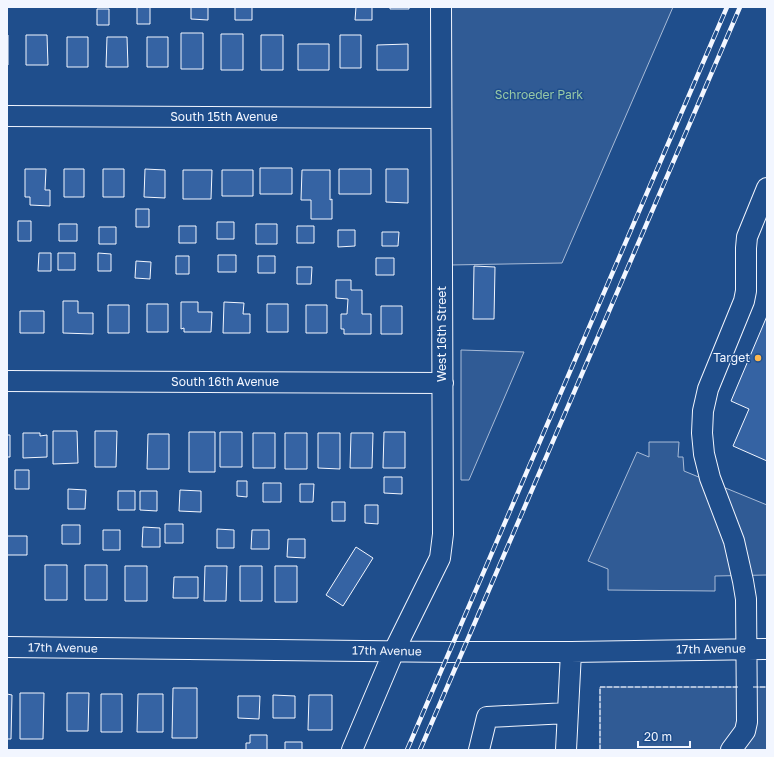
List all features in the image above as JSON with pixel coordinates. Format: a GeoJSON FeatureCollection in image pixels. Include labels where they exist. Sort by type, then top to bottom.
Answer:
{"type":"FeatureCollection","features":[{"type":"Feature","properties":{"kind":"street","name":"West 16th Street"},"geometry":{"type":"LineString","coordinates":[[352,750],[394,652],[440,558],[443,534],[441,118],[442,7]]}},
{"type":"Feature","properties":{"kind":"street","name":"South 15th Avenue"},"geometry":{"type":"LineString","coordinates":[[7,116],[441,118]]}},
{"type":"Feature","properties":{"kind":"street"},"geometry":{"type":"LineString","coordinates":[[736,747],[745,731],[747,722],[746,599],[744,581],[734,540],[710,478],[704,454],[702,433],[703,410],[708,389],[744,301],[746,291],[747,237],[767,188]]}},
{"type":"Feature","properties":{"kind":"street","name":"South 16th Avenue"},"geometry":{"type":"LineString","coordinates":[[7,381],[443,383]]}},
{"type":"Feature","properties":{"kind":"street","name":"17th Avenue"},"geometry":{"type":"LineString","coordinates":[[7,647],[394,652],[571,652],[767,649]]}},
{"type":"Feature","properties":{"kind":"street"},"geometry":{"type":"LineString","coordinates":[[566,750],[571,652]]}},
{"type":"Feature","properties":{"kind":"street"},"geometry":{"type":"LineString","coordinates":[[479,750],[487,716],[568,713]]}},
{"type":"Feature","properties":{"kind":"shaded area","name":"Schroeder Park"},"geometry":{"type":"Polygon","coordinates":[[[451,7],[673,7],[562,263],[450,265],[451,7]]]}},
{"type":"Feature","properties":{"kind":"shaded area"},"geometry":{"type":"Polygon","coordinates":[[[461,350],[524,352],[469,480],[461,480],[461,350]]]}},
{"type":"Feature","properties":{"kind":"shaded area"},"geometry":{"type":"Polygon","coordinates":[[[649,442],[679,442],[678,457],[683,457],[684,471],[767,505],[767,575],[715,576],[715,591],[608,590],[608,569],[588,561],[637,452],[649,457],[649,442]]]}},
{"type":"Feature","properties":{"kind":"shaded area"},"geometry":{"type":"Polygon","coordinates":[[[600,687],[767,687],[767,750],[600,750],[600,687]]]}},
{"type":"Feature","properties":{"kind":"building"},"geometry":{"type":"Polygon","coordinates":[[[137,7],[150,7],[150,24],[137,24],[137,7]]]}},
{"type":"Feature","properties":{"kind":"building"},"geometry":{"type":"Polygon","coordinates":[[[191,7],[208,7],[208,20],[191,19],[191,7]]]}},
{"type":"Feature","properties":{"kind":"building"},"geometry":{"type":"Polygon","coordinates":[[[235,7],[252,7],[252,20],[235,20],[235,7]]]}},
{"type":"Feature","properties":{"kind":"building"},"geometry":{"type":"Polygon","coordinates":[[[356,7],[372,7],[372,20],[355,20],[356,7]]]}},
{"type":"Feature","properties":{"kind":"building"},"geometry":{"type":"Polygon","coordinates":[[[390,7],[409,7],[409,9],[390,9],[390,7]]]}},
{"type":"Feature","properties":{"kind":"building"},"geometry":{"type":"Polygon","coordinates":[[[97,9],[109,9],[109,25],[97,25],[97,9]]]}},
{"type":"Feature","properties":{"kind":"building"},"geometry":{"type":"Polygon","coordinates":[[[181,33],[203,33],[203,69],[181,69],[181,33]]]}},
{"type":"Feature","properties":{"kind":"building"},"geometry":{"type":"Polygon","coordinates":[[[221,34],[243,34],[243,70],[221,70],[221,34]]]}},
{"type":"Feature","properties":{"kind":"building"},"geometry":{"type":"Polygon","coordinates":[[[8,35],[8,65],[7,65],[8,35]]]}},
{"type":"Feature","properties":{"kind":"building"},"geometry":{"type":"Polygon","coordinates":[[[26,35],[47,35],[48,65],[26,65],[26,35]]]}},
{"type":"Feature","properties":{"kind":"building"},"geometry":{"type":"Polygon","coordinates":[[[261,35],[283,35],[283,70],[261,70],[261,35]]]}},
{"type":"Feature","properties":{"kind":"building"},"geometry":{"type":"Polygon","coordinates":[[[340,35],[361,35],[361,68],[340,68],[340,35]]]}},
{"type":"Feature","properties":{"kind":"building"},"geometry":{"type":"Polygon","coordinates":[[[67,37],[88,37],[88,67],[67,67],[67,37]]]}},
{"type":"Feature","properties":{"kind":"building"},"geometry":{"type":"Polygon","coordinates":[[[107,37],[127,37],[128,67],[106,67],[107,37]]]}},
{"type":"Feature","properties":{"kind":"building"},"geometry":{"type":"Polygon","coordinates":[[[147,37],[168,37],[168,67],[147,67],[147,37]]]}},
{"type":"Feature","properties":{"kind":"building"},"geometry":{"type":"Polygon","coordinates":[[[298,44],[329,44],[329,70],[298,70],[298,44]]]}},
{"type":"Feature","properties":{"kind":"building"},"geometry":{"type":"Polygon","coordinates":[[[408,44],[408,70],[377,70],[377,45],[408,44]]]}},
{"type":"Feature","properties":{"kind":"building"},"geometry":{"type":"Polygon","coordinates":[[[260,168],[292,168],[292,194],[260,194],[260,168]]]}},
{"type":"Feature","properties":{"kind":"building"},"geometry":{"type":"Polygon","coordinates":[[[25,169],[46,169],[45,190],[50,190],[50,206],[30,205],[30,197],[25,197],[25,169]]]}},
{"type":"Feature","properties":{"kind":"building"},"geometry":{"type":"Polygon","coordinates":[[[64,169],[84,169],[84,197],[64,197],[64,169]]]}},
{"type":"Feature","properties":{"kind":"building"},"geometry":{"type":"Polygon","coordinates":[[[103,169],[124,169],[124,197],[103,197],[103,169]]]}},
{"type":"Feature","properties":{"kind":"building"},"geometry":{"type":"Polygon","coordinates":[[[145,169],[165,170],[165,198],[144,197],[145,169]]]}},
{"type":"Feature","properties":{"kind":"building"},"geometry":{"type":"Polygon","coordinates":[[[339,169],[371,169],[371,194],[339,194],[339,169]]]}},
{"type":"Feature","properties":{"kind":"building"},"geometry":{"type":"Polygon","coordinates":[[[386,169],[408,169],[408,203],[386,202],[386,169]]]}},
{"type":"Feature","properties":{"kind":"building"},"geometry":{"type":"Polygon","coordinates":[[[183,170],[212,170],[211,199],[183,199],[183,170]]]}},
{"type":"Feature","properties":{"kind":"building"},"geometry":{"type":"Polygon","coordinates":[[[222,170],[253,170],[253,196],[222,196],[222,170]]]}},
{"type":"Feature","properties":{"kind":"building"},"geometry":{"type":"Polygon","coordinates":[[[302,170],[330,170],[330,200],[332,199],[332,219],[311,219],[311,200],[301,200],[302,170]]]}},
{"type":"Feature","properties":{"kind":"building"},"geometry":{"type":"Polygon","coordinates":[[[136,209],[149,209],[149,227],[136,227],[136,209]]]}},
{"type":"Feature","properties":{"kind":"building"},"geometry":{"type":"Polygon","coordinates":[[[18,221],[31,221],[31,241],[18,241],[18,221]]]}},
{"type":"Feature","properties":{"kind":"building"},"geometry":{"type":"Polygon","coordinates":[[[217,222],[234,222],[234,239],[217,239],[217,222]]]}},
{"type":"Feature","properties":{"kind":"building"},"geometry":{"type":"Polygon","coordinates":[[[59,224],[77,224],[77,241],[59,241],[59,224]]]}},
{"type":"Feature","properties":{"kind":"building"},"geometry":{"type":"Polygon","coordinates":[[[256,224],[277,224],[277,244],[256,244],[256,224]]]}},
{"type":"Feature","properties":{"kind":"building"},"geometry":{"type":"Polygon","coordinates":[[[179,226],[196,226],[196,243],[179,243],[179,226]]]}},
{"type":"Feature","properties":{"kind":"building"},"geometry":{"type":"Polygon","coordinates":[[[297,226],[314,226],[314,243],[297,243],[297,226]]]}},
{"type":"Feature","properties":{"kind":"building"},"geometry":{"type":"Polygon","coordinates":[[[99,227],[116,227],[116,244],[99,244],[99,227]]]}},
{"type":"Feature","properties":{"kind":"building"},"geometry":{"type":"Polygon","coordinates":[[[338,230],[355,230],[355,246],[338,247],[338,230]]]}},
{"type":"Feature","properties":{"kind":"building"},"geometry":{"type":"Polygon","coordinates":[[[382,232],[399,232],[398,246],[382,246],[382,232]]]}},
{"type":"Feature","properties":{"kind":"building"},"geometry":{"type":"Polygon","coordinates":[[[39,253],[51,253],[51,271],[38,271],[39,253]]]}},
{"type":"Feature","properties":{"kind":"building"},"geometry":{"type":"Polygon","coordinates":[[[58,253],[75,253],[75,270],[58,270],[58,253]]]}},
{"type":"Feature","properties":{"kind":"building"},"geometry":{"type":"Polygon","coordinates":[[[98,253],[111,254],[111,271],[98,271],[98,253]]]}},
{"type":"Feature","properties":{"kind":"building"},"geometry":{"type":"Polygon","coordinates":[[[218,255],[236,255],[236,272],[218,272],[218,255]]]}},
{"type":"Feature","properties":{"kind":"building"},"geometry":{"type":"Polygon","coordinates":[[[176,256],[189,256],[189,274],[176,274],[176,256]]]}},
{"type":"Feature","properties":{"kind":"building"},"geometry":{"type":"Polygon","coordinates":[[[258,256],[275,256],[275,273],[258,273],[258,256]]]}},
{"type":"Feature","properties":{"kind":"building"},"geometry":{"type":"Polygon","coordinates":[[[376,258],[394,258],[394,275],[376,275],[376,258]]]}},
{"type":"Feature","properties":{"kind":"building"},"geometry":{"type":"Polygon","coordinates":[[[136,261],[151,262],[150,279],[135,278],[136,261]]]}},
{"type":"Feature","properties":{"kind":"building"},"geometry":{"type":"Polygon","coordinates":[[[474,266],[495,267],[494,319],[473,319],[474,266]]]}},
{"type":"Feature","properties":{"kind":"building"},"geometry":{"type":"Polygon","coordinates":[[[297,267],[312,267],[311,284],[297,284],[297,267]]]}},
{"type":"Feature","properties":{"kind":"building"},"geometry":{"type":"Polygon","coordinates":[[[336,280],[351,280],[351,290],[362,290],[362,314],[371,314],[371,334],[344,334],[344,329],[341,329],[341,314],[347,314],[348,299],[336,298],[336,280]]]}},
{"type":"Feature","properties":{"kind":"building"},"geometry":{"type":"Polygon","coordinates":[[[63,301],[78,301],[78,313],[93,313],[93,334],[63,333],[63,301]]]}},
{"type":"Feature","properties":{"kind":"building"},"geometry":{"type":"Polygon","coordinates":[[[181,302],[198,302],[198,312],[212,312],[211,332],[184,332],[184,328],[181,329],[181,302]]]}},
{"type":"Feature","properties":{"kind":"building"},"geometry":{"type":"Polygon","coordinates":[[[224,302],[244,303],[243,314],[250,314],[250,333],[223,333],[224,302]]]}},
{"type":"Feature","properties":{"kind":"building"},"geometry":{"type":"Polygon","coordinates":[[[147,304],[168,304],[168,332],[147,332],[147,304]]]}},
{"type":"Feature","properties":{"kind":"building"},"geometry":{"type":"Polygon","coordinates":[[[267,304],[288,304],[288,332],[267,332],[267,304]]]}},
{"type":"Feature","properties":{"kind":"building"},"geometry":{"type":"Polygon","coordinates":[[[108,305],[129,305],[129,333],[108,333],[108,305]]]}},
{"type":"Feature","properties":{"kind":"building"},"geometry":{"type":"Polygon","coordinates":[[[306,305],[327,305],[327,333],[306,333],[306,305]]]}},
{"type":"Feature","properties":{"kind":"building"},"geometry":{"type":"Polygon","coordinates":[[[381,306],[402,306],[402,334],[381,334],[381,306]]]}},
{"type":"Feature","properties":{"kind":"building"},"geometry":{"type":"Polygon","coordinates":[[[20,311],[44,311],[44,333],[20,333],[20,311]]]}},
{"type":"Feature","properties":{"kind":"building","name":"Target"},"geometry":{"type":"Polygon","coordinates":[[[767,316],[767,461],[733,446],[749,409],[731,401],[767,316]]]}},
{"type":"Feature","properties":{"kind":"building"},"geometry":{"type":"Polygon","coordinates":[[[53,431],[77,431],[78,463],[53,464],[53,431]]]}},
{"type":"Feature","properties":{"kind":"building"},"geometry":{"type":"Polygon","coordinates":[[[95,431],[117,431],[116,467],[95,467],[95,431]]]}},
{"type":"Feature","properties":{"kind":"building"},"geometry":{"type":"Polygon","coordinates":[[[189,432],[215,432],[215,472],[189,472],[189,432]]]}},
{"type":"Feature","properties":{"kind":"building"},"geometry":{"type":"Polygon","coordinates":[[[220,432],[242,432],[242,467],[220,467],[220,432]]]}},
{"type":"Feature","properties":{"kind":"building"},"geometry":{"type":"Polygon","coordinates":[[[384,432],[405,432],[405,468],[383,468],[384,432]]]}},
{"type":"Feature","properties":{"kind":"building"},"geometry":{"type":"Polygon","coordinates":[[[23,433],[40,433],[40,436],[47,435],[47,457],[23,458],[23,433]]]}},
{"type":"Feature","properties":{"kind":"building"},"geometry":{"type":"Polygon","coordinates":[[[253,433],[275,433],[275,468],[253,468],[253,433]]]}},
{"type":"Feature","properties":{"kind":"building"},"geometry":{"type":"Polygon","coordinates":[[[285,433],[307,433],[307,469],[285,469],[285,433]]]}},
{"type":"Feature","properties":{"kind":"building"},"geometry":{"type":"Polygon","coordinates":[[[318,433],[340,433],[340,469],[318,468],[318,433]]]}},
{"type":"Feature","properties":{"kind":"building"},"geometry":{"type":"Polygon","coordinates":[[[351,433],[373,433],[372,468],[350,468],[351,433]]]}},
{"type":"Feature","properties":{"kind":"building"},"geometry":{"type":"Polygon","coordinates":[[[148,434],[169,434],[169,469],[147,469],[148,434]]]}},
{"type":"Feature","properties":{"kind":"building"},"geometry":{"type":"Polygon","coordinates":[[[7,435],[10,435],[10,457],[7,457],[7,435]]]}},
{"type":"Feature","properties":{"kind":"building"},"geometry":{"type":"Polygon","coordinates":[[[15,470],[29,470],[29,489],[15,489],[15,470]]]}},
{"type":"Feature","properties":{"kind":"building"},"geometry":{"type":"Polygon","coordinates":[[[384,477],[402,477],[402,494],[384,493],[384,477]]]}},
{"type":"Feature","properties":{"kind":"building"},"geometry":{"type":"Polygon","coordinates":[[[237,481],[247,481],[247,497],[237,496],[237,481]]]}},
{"type":"Feature","properties":{"kind":"building"},"geometry":{"type":"Polygon","coordinates":[[[263,483],[281,483],[281,502],[263,502],[263,483]]]}},
{"type":"Feature","properties":{"kind":"building"},"geometry":{"type":"Polygon","coordinates":[[[300,484],[314,484],[313,502],[300,502],[300,484]]]}},
{"type":"Feature","properties":{"kind":"building"},"geometry":{"type":"Polygon","coordinates":[[[68,489],[86,490],[85,509],[68,509],[68,489]]]}},
{"type":"Feature","properties":{"kind":"building"},"geometry":{"type":"Polygon","coordinates":[[[180,490],[201,491],[201,512],[179,511],[180,490]]]}},
{"type":"Feature","properties":{"kind":"building"},"geometry":{"type":"Polygon","coordinates":[[[118,491],[135,491],[135,510],[118,510],[118,491]]]}},
{"type":"Feature","properties":{"kind":"building"},"geometry":{"type":"Polygon","coordinates":[[[140,491],[157,491],[157,511],[140,510],[140,491]]]}},
{"type":"Feature","properties":{"kind":"building"},"geometry":{"type":"Polygon","coordinates":[[[332,502],[345,502],[345,521],[332,521],[332,502]]]}},
{"type":"Feature","properties":{"kind":"building"},"geometry":{"type":"Polygon","coordinates":[[[365,505],[378,505],[378,524],[365,523],[365,505]]]}},
{"type":"Feature","properties":{"kind":"building"},"geometry":{"type":"Polygon","coordinates":[[[165,524],[183,524],[183,543],[165,543],[165,524]]]}},
{"type":"Feature","properties":{"kind":"building"},"geometry":{"type":"Polygon","coordinates":[[[62,525],[80,525],[80,544],[62,544],[62,525]]]}},
{"type":"Feature","properties":{"kind":"building"},"geometry":{"type":"Polygon","coordinates":[[[143,527],[160,528],[160,547],[142,547],[143,527]]]}},
{"type":"Feature","properties":{"kind":"building"},"geometry":{"type":"Polygon","coordinates":[[[217,529],[234,530],[234,548],[217,548],[217,529]]]}},
{"type":"Feature","properties":{"kind":"building"},"geometry":{"type":"Polygon","coordinates":[[[103,530],[120,530],[120,550],[103,550],[103,530]]]}},
{"type":"Feature","properties":{"kind":"building"},"geometry":{"type":"Polygon","coordinates":[[[252,530],[269,530],[269,549],[251,549],[252,530]]]}},
{"type":"Feature","properties":{"kind":"building"},"geometry":{"type":"Polygon","coordinates":[[[7,536],[27,536],[27,555],[7,555],[7,536]]]}},
{"type":"Feature","properties":{"kind":"building"},"geometry":{"type":"Polygon","coordinates":[[[288,539],[305,539],[305,558],[287,557],[288,539]]]}},
{"type":"Feature","properties":{"kind":"building"},"geometry":{"type":"Polygon","coordinates":[[[356,547],[373,558],[343,606],[326,595],[356,547]]]}},
{"type":"Feature","properties":{"kind":"building"},"geometry":{"type":"Polygon","coordinates":[[[45,565],[67,565],[67,600],[45,600],[45,565]]]}},
{"type":"Feature","properties":{"kind":"building"},"geometry":{"type":"Polygon","coordinates":[[[85,565],[107,565],[107,600],[85,600],[85,565]]]}},
{"type":"Feature","properties":{"kind":"building"},"geometry":{"type":"Polygon","coordinates":[[[125,566],[147,566],[147,601],[125,601],[125,566]]]}},
{"type":"Feature","properties":{"kind":"building"},"geometry":{"type":"Polygon","coordinates":[[[205,566],[227,566],[226,601],[204,601],[205,566]]]}},
{"type":"Feature","properties":{"kind":"building"},"geometry":{"type":"Polygon","coordinates":[[[240,566],[262,566],[262,601],[240,601],[240,566]]]}},
{"type":"Feature","properties":{"kind":"building"},"geometry":{"type":"Polygon","coordinates":[[[275,566],[297,566],[297,602],[275,602],[275,566]]]}},
{"type":"Feature","properties":{"kind":"building"},"geometry":{"type":"Polygon","coordinates":[[[174,577],[198,577],[198,598],[173,598],[174,577]]]}},
{"type":"Feature","properties":{"kind":"building"},"geometry":{"type":"Polygon","coordinates":[[[173,688],[197,688],[197,738],[172,738],[173,688]]]}},
{"type":"Feature","properties":{"kind":"building"},"geometry":{"type":"Polygon","coordinates":[[[20,693],[44,693],[43,739],[20,739],[20,693]]]}},
{"type":"Feature","properties":{"kind":"building"},"geometry":{"type":"Polygon","coordinates":[[[67,693],[89,693],[88,731],[67,731],[67,693]]]}},
{"type":"Feature","properties":{"kind":"building"},"geometry":{"type":"Polygon","coordinates":[[[7,694],[12,695],[11,739],[7,739],[7,694]]]}},
{"type":"Feature","properties":{"kind":"building"},"geometry":{"type":"Polygon","coordinates":[[[101,694],[122,694],[122,732],[101,732],[101,694]]]}},
{"type":"Feature","properties":{"kind":"building"},"geometry":{"type":"Polygon","coordinates":[[[138,694],[163,694],[163,732],[137,732],[138,694]]]}},
{"type":"Feature","properties":{"kind":"building"},"geometry":{"type":"Polygon","coordinates":[[[273,695],[295,696],[295,718],[273,718],[273,695]]]}},
{"type":"Feature","properties":{"kind":"building"},"geometry":{"type":"Polygon","coordinates":[[[309,695],[332,695],[332,730],[308,730],[309,695]]]}},
{"type":"Feature","properties":{"kind":"building"},"geometry":{"type":"Polygon","coordinates":[[[238,696],[260,696],[259,719],[238,718],[238,696]]]}},
{"type":"Feature","properties":{"kind":"building"},"geometry":{"type":"Polygon","coordinates":[[[250,735],[267,735],[267,750],[246,750],[246,743],[250,743],[250,735]]]}},
{"type":"Feature","properties":{"kind":"building"},"geometry":{"type":"Polygon","coordinates":[[[285,742],[302,742],[302,750],[285,750],[285,742]]]}},
{"type":"Feature","properties":{"kind":"railway"},"geometry":{"type":"LineString","coordinates":[[407,750],[727,7]]}},
{"type":"Feature","properties":{"kind":"railway"},"geometry":{"type":"LineString","coordinates":[[420,750],[740,7]]}},
{"type":"Feature","properties":{"kind":"fence"},"geometry":{"type":"LineString","coordinates":[[600,750],[600,687],[739,687]]}},
{"type":"Feature","properties":{"kind":"fence"},"geometry":{"type":"LineString","coordinates":[[753,687],[767,687]]}},
{"type":"Feature","properties":{"kind":"place","name":"Target"},"geometry":{"type":"Point","coordinates":[758,358]}}]}
